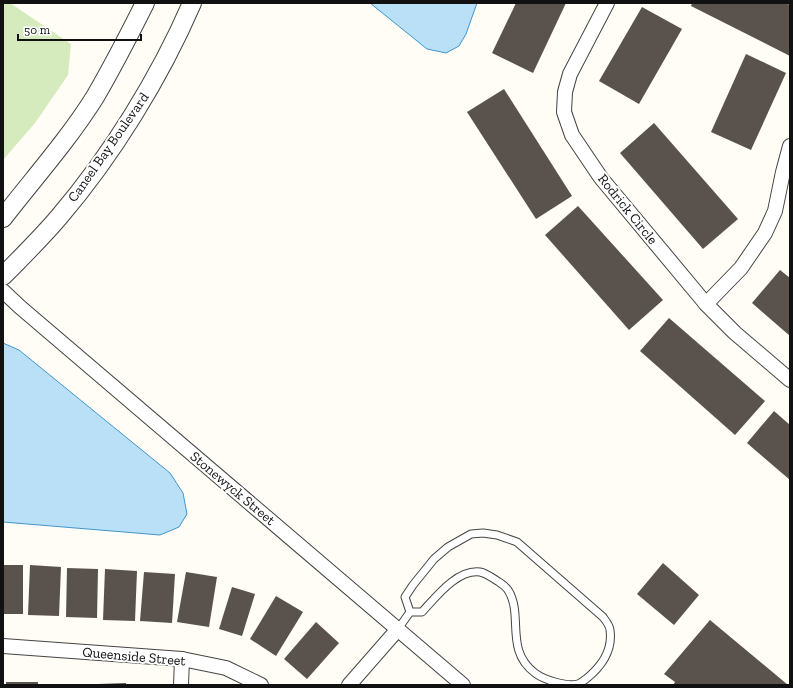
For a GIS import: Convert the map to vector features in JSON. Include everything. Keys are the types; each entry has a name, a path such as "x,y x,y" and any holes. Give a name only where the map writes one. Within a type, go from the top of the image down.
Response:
{"street":[{"path":"3,218 63,142 94,98 121,51 145,3"},
{"name":"Caneel Bay Boulevard","path":"3,276 59,217 124,129 155,78 192,3"},
{"name":"Rodrick Circle","path":"607,3 570,74 565,92 564,112 572,135 601,178 706,304 735,333 790,380"},
{"path":"706,304 740,268 765,233 775,211 790,146"},
{"name":"Stonewyck Street","path":"3,291 463,685"},
{"path":"349,685 398,629"},
{"name":"Queenside Street","path":"3,646 182,659 226,668 261,685"},
{"path":"181,685 182,659"}],"lane":[{"path":"471,534 497,534 516,542 603,617 610,628 611,642 608,654 595,672 578,684 563,684 548,681 535,674 523,663 518,648 515,631 514,604 508,589 494,579 480,572 465,574 444,587 422,612 410,612 405,597 413,584 434,559 448,547 471,534"},
{"path":"398,629 410,612"}],"green space":[{"path":"3,3 10,3 71,44 68,75 35,123 3,160"}],"water":[{"path":"370,3 477,3 466,34 459,46 446,53 427,49"},
{"path":"3,343 19,350 170,473 183,493 187,514 179,527 160,535 3,522"}],"building":[{"path":"516,3 566,3 533,73 492,53"},
{"path":"692,3 786,3 790,5 790,56 691,6"},
{"path":"642,7 682,29 639,104 599,81"},
{"path":"746,54 786,73 751,150 711,132"},
{"path":"504,89 572,196 536,219 467,112"},
{"path":"654,123 738,219 703,249 620,153"},
{"path":"578,206 663,300 629,330 545,235"},
{"path":"780,270 790,278 790,336 752,303"},
{"path":"669,318 765,401 735,435 640,351"},
{"path":"774,411 790,425 790,480 747,443"},
{"path":"663,563 699,595 674,625 637,594"},
{"path":"3,565 23,565 23,614 3,614"},
{"path":"30,565 61,567 59,616 28,615"},
{"path":"67,568 98,569 97,618 66,617"},
{"path":"105,569 137,571 135,621 103,620"},
{"path":"144,572 175,574 172,623 140,621"},
{"path":"186,572 217,577 209,627 177,622"},
{"path":"232,587 255,594 242,636 219,629"},
{"path":"276,596 303,612 276,656 250,639"},
{"path":"710,620 788,685 673,685 675,682 664,674"},
{"path":"316,622 339,643 307,679 284,659"},
{"path":"6,682 38,682 38,685 6,685"},
{"path":"126,683 126,685 98,685 98,684"}]}
